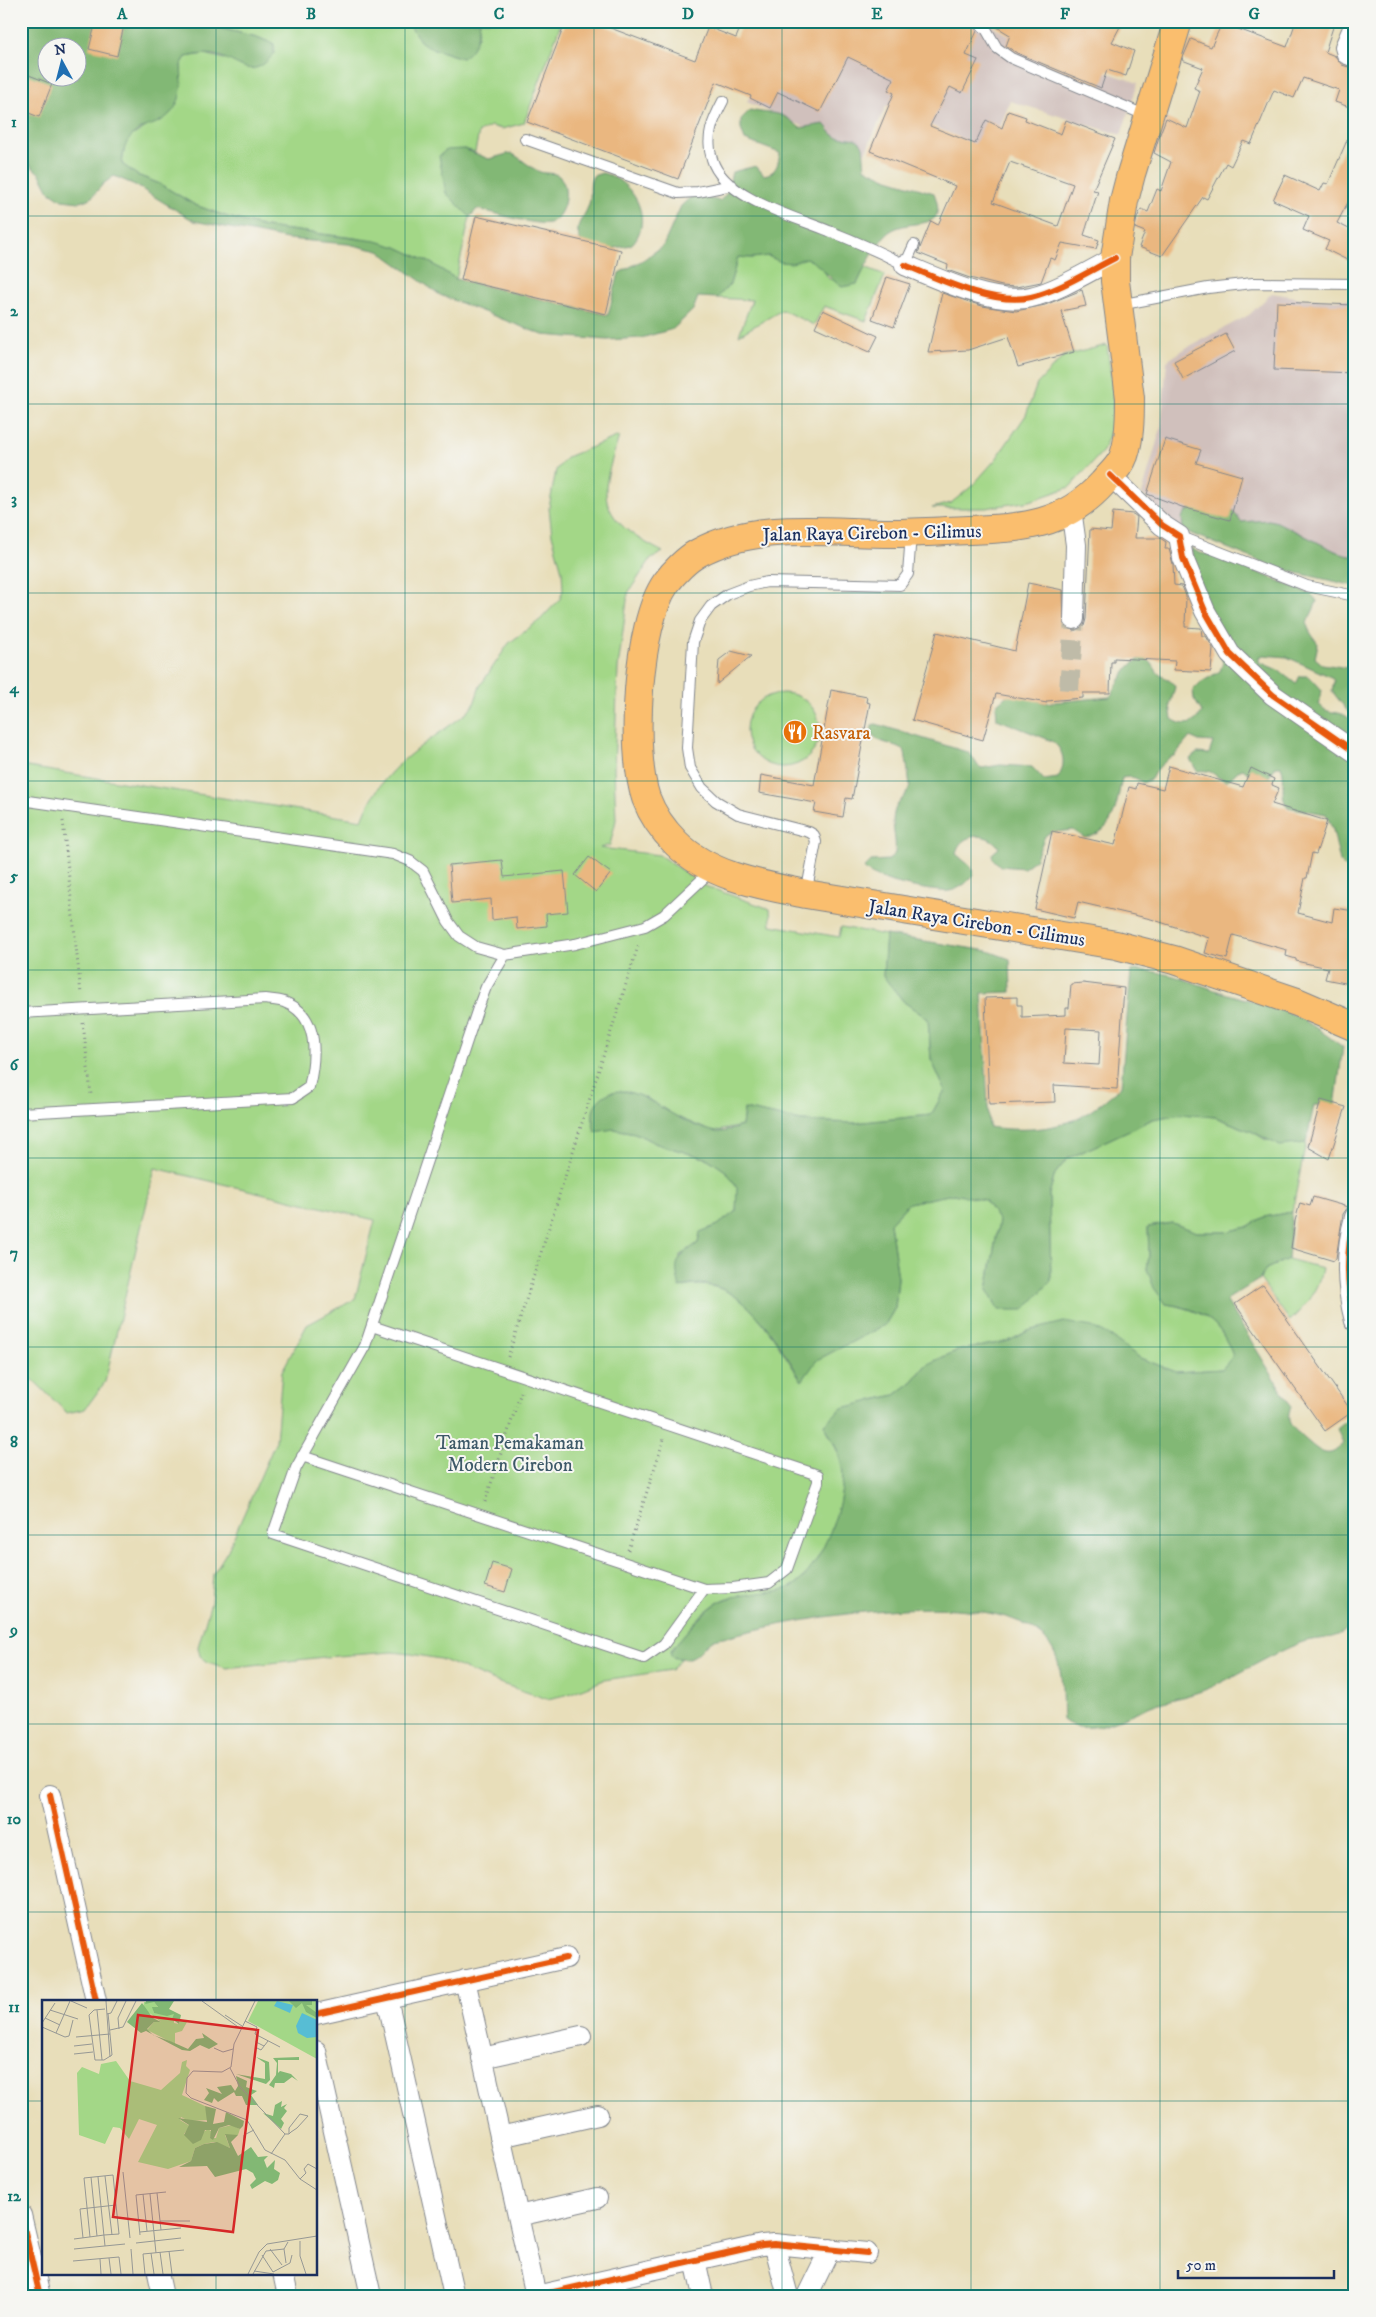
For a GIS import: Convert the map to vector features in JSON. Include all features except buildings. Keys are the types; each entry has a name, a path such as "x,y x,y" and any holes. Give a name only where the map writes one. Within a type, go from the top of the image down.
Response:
{"highway":[{"name":"Jalan Raya Cirebon - Cilimus","path":"1178,21 1124,201 1115,258 1118,306 1130,398 1130,415 1122,460 1095,492 1071,509 1030,526 911,533 776,532 722,542 696,554 666,583 656,604 645,644 638,731 642,783 651,810 676,842 713,869 768,886 806,894 1124,947 1174,960 1296,1002 1355,1027"}],"street":[{"path":"1355,24 1344,47 1347,54 1355,57"},
{"path":"905,265 953,284 990,295 1012,298 1030,297 1049,290 1115,258"},
{"path":"1110,475 1162,525 1179,536 1183,558 1205,611 1230,654 1273,695 1355,752"},
{"path":"1071,509 1076,545 1074,619"},
{"path":"1355,1217 1347,1251 1348,1277 1355,1321"},
{"path":"50,1796 96,2000"},
{"path":"318,2014 566,1958"},
{"path":"465,1980 536,2296 616,2287 695,2260 774,2244 867,2253"},
{"path":"387,1998 454,2296"},
{"path":"482,2058 581,2036"},
{"path":"318,2060 371,2296"},
{"path":"500,2137 598,2115"},
{"path":"518,2216 598,2198"},
{"path":"21,2215 40,2296"},
{"path":"774,2244 788,2296"},
{"path":"807,2296 830,2249"},
{"path":"695,2260 703,2296"},
{"path":"158,2274 163,2296"},
{"path":"283,2274 288,2296"}],"lane":[{"path":"976,21 986,29 997,48 1011,58 1148,117"},
{"path":"724,101 713,120 708,141 715,166 732,185 752,199 878,251 905,265 914,245"},
{"path":"525,139 678,193 698,192 732,185"},
{"path":"1118,306 1208,288 1253,283 1355,284"},
{"path":"806,894 816,842 814,835 809,832 738,814 716,801 702,788 690,768 687,748 693,642 700,621 711,606 728,594 749,586 768,582 900,585 908,574 911,533"},
{"path":"1179,536 1307,586 1355,596"},
{"path":"21,800 184,822 393,854 410,861 423,871 448,921 458,936 476,948 505,955 575,944 644,926 664,914 713,869"},
{"path":"505,955 486,987 478,1008 366,1346 296,1468 273,1534 276,1537 644,1658 655,1653 664,1644 704,1589"},
{"path":"21,1014 264,1000 284,1002 296,1009 308,1023 316,1046 309,1087 293,1098 21,1112"},
{"path":"302,1456 704,1589 733,1588 769,1583 788,1569 818,1482 818,1474 372,1326"}],"path":[{"path":"62,806 92,1108"},
{"path":"504,1370 644,926"},
{"path":"480,1515 526,1377"},
{"path":"624,1562 669,1424"}],"shaded area":[{"path":"783,21 983,21 1023,43 1138,83 1121,135 1010,101 991,151 886,106 865,153 747,102"},
{"path":"1272,293 1307,299 1355,300 1355,581 1178,527 1142,494 1161,427 1167,361 1186,348 1249,315"}],"green space":[{"path":"21,21 190,21 257,37 274,44 274,54 265,63 251,69 214,55 204,54 186,57 181,65 180,93 175,108 163,119 132,135 125,147 122,164 137,175 160,184 195,205 228,217 265,227 376,241 397,247 431,263 456,279 608,315 619,273 663,246 681,206 693,195 720,201 727,193 732,172 756,166 764,175 774,170 780,153 745,140 741,129 741,119 750,110 781,115 800,128 824,124 835,136 858,140 863,147 865,168 888,179 934,193 938,206 937,215 933,220 898,227 889,232 871,256 857,284 842,287 817,264 806,258 792,263 781,262 768,256 738,257 730,284 717,298 698,297 693,310 673,329 641,338 607,340 543,335 440,295 379,251 348,244 287,239 194,221 135,185 114,176 103,184 91,198 80,202 62,200 49,191 40,174 21,157"},
{"path":"190,21 407,21 428,47 462,58 478,36 480,21 562,21 524,123 502,129 491,126 479,132 475,152 464,149 445,184 446,193 470,217 456,279 431,263 397,247 355,238 265,227 228,217 195,205 160,184 137,175 122,164 125,145 130,137 146,127 182,84 181,65 186,57 205,54 224,59 274,44 257,37"},
{"path":"407,21 480,21 476,42 462,58 428,47 420,41"},
{"path":"464,149 489,159 511,153 540,172 559,176 565,187 565,194 559,215 549,223 542,223 524,221 477,209 470,217 446,193 439,156 446,150"},
{"path":"602,173 613,177 630,191 637,200 642,222 639,233 633,243 608,251 583,246 578,232 579,224 589,204 590,186 593,176"},
{"path":"768,256 787,262 806,258 819,263 829,279 857,284 865,267 885,275 866,321 824,306 814,325 782,310 739,335 752,300 717,298 730,284 738,257"},
{"path":"1107,345 1113,392 1113,425 1103,451 1070,487 1030,501 986,508 932,508 951,503 972,486 996,459 1026,415 1037,384 1064,356"},
{"name":"Taman Pemakaman Modern Cirebon","path":"619,436 607,479 606,493 608,504 618,522 626,529 663,552 650,560 628,593 618,668 614,769 616,820 610,845 600,848 659,855 705,886 770,909 771,925 839,937 841,927 886,935 883,976 904,1002 928,1019 931,1059 945,1090 931,1115 854,1123 801,1121 744,1109 742,1126 713,1132 677,1117 648,1099 626,1091 611,1092 614,1129 635,1133 657,1144 708,1159 727,1172 738,1187 736,1211 718,1225 701,1232 698,1243 680,1256 680,1288 702,1285 722,1289 739,1299 754,1312 802,1381 816,1360 885,1325 895,1308 898,1278 890,1223 909,1203 953,1194 985,1200 999,1221 987,1290 1051,1281 1049,1194 1055,1174 1067,1159 1153,1119 1181,1114 1215,1117 1253,1132 1266,1140 1296,1144 1306,1143 1292,1212 1264,1217 1247,1227 1226,1232 1197,1232 1172,1223 1148,1227 1149,1256 1147,1269 1166,1304 1200,1314 1216,1326 1228,1344 1233,1356 1223,1369 1176,1372 1140,1358 1110,1336 1028,1331 1009,1341 956,1351 926,1365 913,1381 895,1395 873,1400 824,1424 839,1456 843,1480 837,1513 815,1563 805,1576 789,1588 772,1593 728,1598 711,1607 671,1650 672,1657 681,1659 671,1670 604,1680 566,1695 547,1699 502,1684 440,1659 392,1652 324,1657 226,1668 208,1662 200,1656 198,1647 211,1602 213,1574 228,1550 276,1441 282,1371 307,1325 355,1299 375,1220 155,1168 105,1382 85,1409 67,1413 21,1368 21,766 362,820 381,784 393,770 421,746 468,712 474,704 480,686 509,643 540,620 560,599 563,590 562,571 552,535 549,508 556,470 567,457"},
{"path":"1196,506 1231,508 1241,522 1269,520 1277,522 1335,551 1355,557 1355,586 1280,569 1192,534 1183,529 1182,518 1187,511"},
{"path":"1191,548 1199,553 1217,556 1311,594 1317,601 1307,626 1318,644 1315,658 1322,664 1355,669 1355,715 1349,713 1332,691 1334,681 1331,677 1287,657 1263,655 1259,657 1259,662 1278,670 1296,684 1300,676 1309,676 1322,690 1319,704 1325,710 1346,716 1355,726 1355,866 1347,869 1340,862 1333,830 1326,814 1287,807 1284,797 1283,771 1281,766 1276,766 1268,778 1250,775 1243,769 1227,781 1208,771 1197,771 1190,759 1197,753 1209,754 1213,742 1199,741 1190,737 1174,756 1170,757 1156,770 1151,779 1143,783 1138,779 1122,778 1113,816 1103,830 1085,838 1073,830 1049,833 1045,836 1035,860 1024,868 1000,866 993,859 992,854 999,848 995,842 975,836 963,841 958,847 956,854 970,866 974,874 956,889 942,891 904,885 878,877 869,873 864,868 871,861 889,860 895,853 894,813 910,785 905,752 901,748 875,737 872,732 872,725 876,724 967,752 978,766 982,768 1000,765 1032,767 1044,780 1058,778 1063,763 1060,749 1052,741 997,719 996,705 1013,690 1044,703 1110,697 1129,667 1139,659 1145,658 1159,674 1170,681 1175,687 1170,705 1172,719 1185,724 1193,722 1202,712 1194,699 1193,690 1200,683 1220,671 1223,663 1219,651 1206,632"},
{"path":"783,693 797,696 809,704 817,716 820,730 817,744 809,756 797,764 783,767 769,764 757,756 749,744 746,730 749,716 757,704 769,696"},
{"path":"886,935 988,951 1010,959 1011,992 982,993 989,1127 1035,1129 1069,1122 1086,1114 1121,1087 1131,971 1154,972 1177,977 1282,1010 1312,1025 1343,1047 1335,1106 1314,1105 1306,1143 1280,1146 1253,1132 1215,1117 1181,1114 1153,1119 1067,1159 1055,1174 1049,1194 1051,1281 1024,1310 999,1310 987,1290 999,1221 985,1200 953,1194 909,1203 890,1223 898,1278 895,1308 885,1325 817,1360 802,1381 768,1329 737,1298 720,1288 701,1284 680,1288 677,1272 678,1261 698,1243 700,1232 718,1225 736,1211 737,1188 727,1172 708,1159 657,1144 635,1133 614,1129 595,1132 593,1112 597,1102 606,1094 616,1091 637,1095 689,1123 716,1132 742,1126 744,1109 801,1121 854,1123 931,1115 945,1090 931,1059 928,1019 904,1002 883,976"},
{"path":"1292,1212 1288,1259 1266,1269 1260,1279 1226,1300 1291,1406 1289,1418 1291,1425 1305,1439 1319,1451 1324,1453 1333,1452 1343,1443 1337,1429 1355,1414 1355,1621 1342,1633 1329,1638 1300,1643 1205,1690 1163,1702 1113,1722 1086,1727 1074,1726 1063,1720 1060,1668 1046,1640 1021,1622 985,1612 942,1608 896,1609 803,1620 719,1638 711,1641 691,1657 672,1657 670,1654 679,1640 717,1603 733,1597 777,1591 793,1586 803,1578 813,1565 830,1532 841,1496 842,1466 839,1455 824,1424 842,1408 895,1395 913,1381 926,1365 956,1351 1009,1341 1028,1331 1064,1322 1092,1327 1110,1336 1140,1358 1176,1372 1222,1369 1233,1356 1216,1325 1200,1313 1166,1304 1154,1288 1147,1269 1149,1256 1148,1227 1172,1223 1197,1232 1226,1232 1247,1227 1264,1217"},
{"path":"1288,1259 1322,1268 1315,1290 1290,1321 1260,1279 1266,1269"}],"tunnel":[{"path":"1069,690 1074,619"}],"cycle path":[{"path":"905,265 967,290 984,295 1017,299 1053,290 1115,258"},
{"path":"1110,475 1162,525 1179,536 1183,558 1205,611 1230,654 1273,695 1355,752"},
{"path":"1355,1217 1348,1256 1348,1282 1355,1321"},
{"path":"50,1795 96,2000"},
{"path":"318,2014 566,1958"},
{"path":"21,2215 40,2296"},
{"path":"536,2296 762,2245 774,2244 867,2253"}],"place":[{"name":"Rasvara","path":"795,732"}]}
